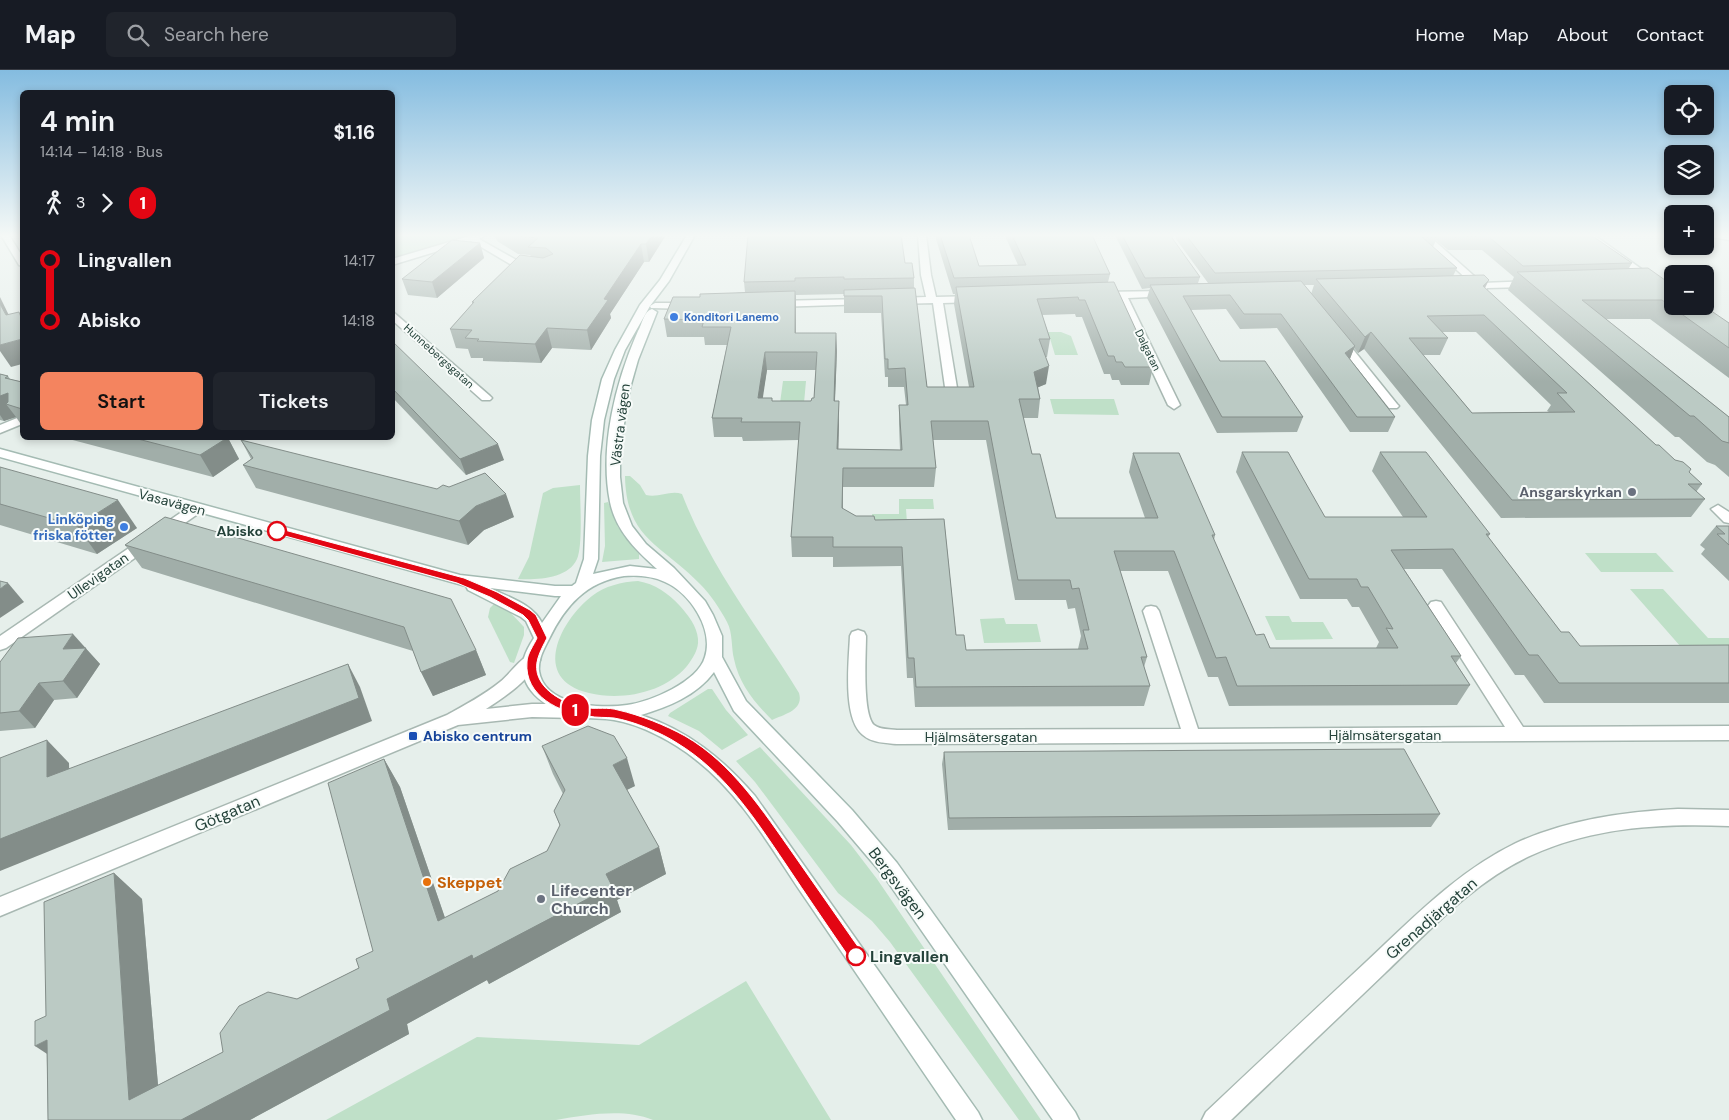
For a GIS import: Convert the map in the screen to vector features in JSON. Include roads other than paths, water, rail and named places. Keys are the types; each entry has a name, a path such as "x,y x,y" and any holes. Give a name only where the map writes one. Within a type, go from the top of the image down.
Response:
{"street":[{"name":"Västra vägen","path":"579,588 591,559 594,456 598,420 608,379 620,350 645,305 662,284"},
{"name":"Västra vägen","path":"663,284 635,350 626,378 618,418 614,480 619,513 626,527 635,540 679,583"},
{"path":"929,284 935,300 952,394"},
{"path":"1455,286 1538,284"},
{"path":"1479,285 1493,298"},
{"path":"1091,296 1182,293"},
{"name":"Dalgatan","path":"1122,295 1174,405"},
{"path":"764,304 982,298"},
{"path":"655,306 698,306"},
{"name":"Hunnebergsgatan","path":"395,317 486,398"},
{"path":"1331,329 1393,406"},
{"path":"0,429 20,421"},
{"name":"Vasavägen","path":"0,453 460,580 546,590 579,588"},
{"name":"Ullevigatan","path":"0,644 197,508"},
{"path":"1718,509 1729,519"},
{"path":"616,714 650,707 667,700 696,681 706,672 714,658 716,648 713,630 701,609 679,583 664,576 630,571 603,576 579,588 558,611 542,638 532,660 534,679 544,694 564,706 588,712 616,714 658,728 680,739 699,751 735,784 757,812 970,1120"},
{"name":"Vasavägen","path":"460,580 519,608 532,618 542,638"},
{"path":"1436,606 1519,735"},
{"path":"1151,611 1192,737"},
{"name":"Hjälmsätersgatan","path":"858,636 859,709 862,724 868,731 897,737 1729,733"},
{"name":"Bergsvägen","path":"714,658 740,706 845,816 890,869 1067,1120"},
{"name":"Götgatan","path":"0,907 453,720 508,687 522,674 532,660"},
{"name":"Götgatan","path":"453,720 518,710 546,709 588,712"},
{"name":"Grenadjärgatan","path":"1214,1120 1440,906 1458,890 1491,868 1524,849 1596,827 1632,821 1677,817 1729,818"}],"place":[{"name":"Konditori Lanemo","path":"674,317"},
{"name":"Ansgarskyrkan","path":"1632,492"},
{"name":"Linköping friska fötter","path":"124,527"},
{"name":"Abisko","path":"277,531"},
{"name":"Abisko centrum","path":"413,736"},
{"name":"Skeppet","path":"427,882"},
{"name":"Lifecenter Church","path":"541,899"},
{"name":"Lingvallen","path":"856,956"}]}
